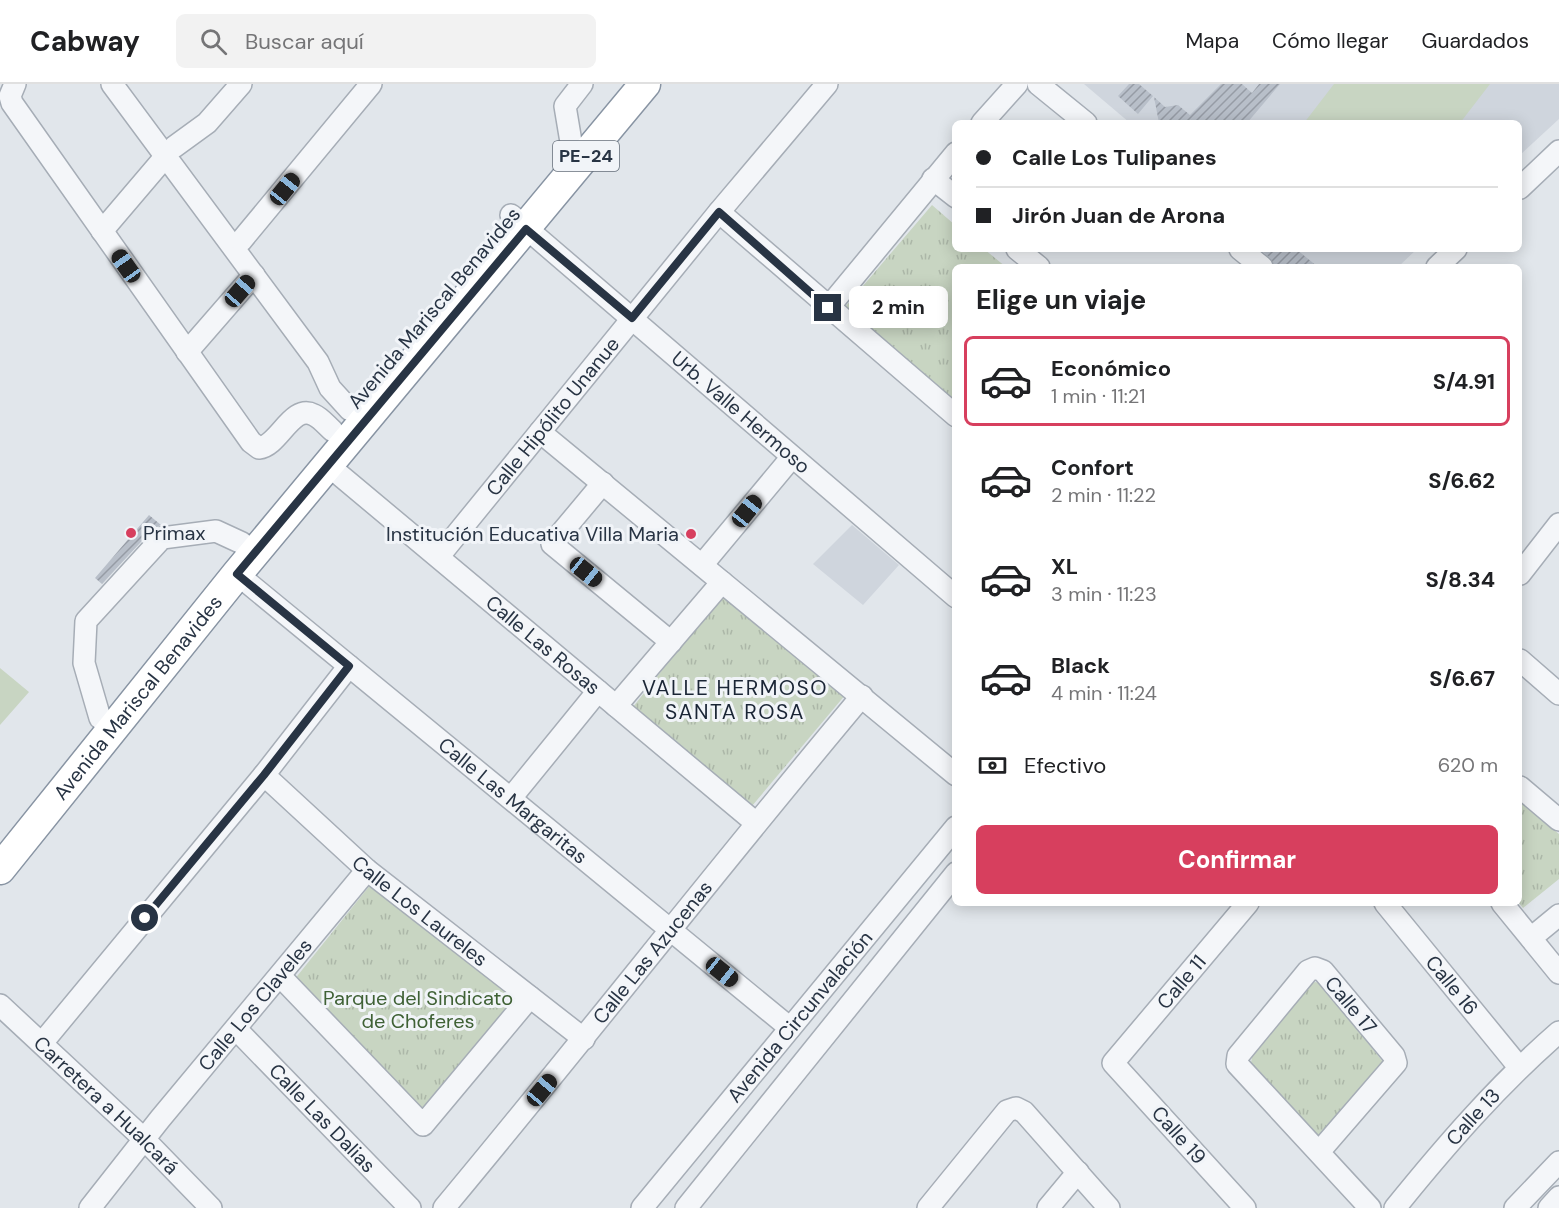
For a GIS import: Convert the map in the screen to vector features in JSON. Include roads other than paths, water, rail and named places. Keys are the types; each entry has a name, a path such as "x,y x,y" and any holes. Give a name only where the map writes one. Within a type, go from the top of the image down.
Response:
{"highway":[{"name":"Avenida Mariscal Benavides","path":"0,869 237,574 329,466 518,222 571,142 619,84"},
{"name":"Avenida Mariscal Benavides","path":"0,840 341,421 518,222 645,84"}],"street":[{"path":"102,231 170,152 207,123 241,84"},
{"path":"241,241 371,84"},
{"path":"571,142 565,106 582,84"},
{"name":"Calle Hipólito Unanue","path":"439,556 719,212 827,84"},
{"path":"985,120 1017,84"},
{"path":"1038,84 1082,120"},
{"path":"8,94 12,103 251,442 259,448 270,445 291,420 306,413 341,421 335,395 318,362 254,276 127,85"},
{"path":"1522,186 1559,151"},
{"path":"170,152 241,241 270,285 271,299"},
{"path":"828,308 952,158"},
{"path":"933,179 952,194"},
{"path":"719,212 952,413"},
{"name":"Urb. Valle Hermoso","path":"518,222 792,457 952,588"},
{"path":"1021,252 1035,264"},
{"path":"1244,252 1258,264"},
{"path":"1440,264 1453,252"},
{"path":"187,352 254,276"},
{"path":"540,432 952,772"},
{"path":"702,565 792,457"},
{"name":"Calle Las Rosas","path":"329,466 756,823"},
{"path":"603,483 552,544 671,642"},
{"path":"1522,571 1559,524"},
{"path":"100,718 84,663 86,621 162,538 216,531 242,543"},
{"name":"Calle Las Margaritas","path":"237,574 790,1028"},
{"path":"616,706 722,582"},
{"path":"1522,662 1559,694"},
{"path":"42,1043 264,775 349,666"},
{"path":"511,798 598,691"},
{"name":"Calle Las Azucenas","path":"444,1208 862,696"},
{"name":"Calle Los Laureles","path":"264,775 367,870 584,1039"},
{"path":"1522,789 1559,820"},
{"name":"Avenida Circunvalación","path":"642,1208 952,832"},
{"name":"Calle Los Claveles","path":"90,1208 144,1139 367,870"},
{"name":"Avenida Circunvalación","path":"686,1208 952,878"},
{"path":"903,891 924,911"},
{"name":"Calle 11","path":"1113,1063 1245,906"},
{"name":"Calle 16","path":"1387,906 1520,1067"},
{"path":"1504,906 1559,973"},
{"path":"1531,938 1559,915"},
{"name":"Calle 17","path":"1319,1152 1396,1062 1394,1056 1323,971 1315,969 1308,971 1238,1056 1237,1064 1370,1208"},
{"path":"280,976 423,1125 530,997"},
{"name":"Carretera a Hualcará","path":"0,1005 144,1139 211,1208"},
{"name":"Calle Las Dalias","path":"236,1029 410,1208"},
{"name":"Calle 13","path":"1395,1208 1446,1145 1520,1067 1559,1032"},
{"name":"Calle 19","path":"1113,1063 1245,1208"},
{"path":"928,1208 1007,1111 1016,1108 1024,1112 1109,1208"},
{"path":"1515,1208 1559,1162"},
{"path":"1047,1208 1078,1172"},
{"path":"1549,1208 1559,1197"}],"place":[{"name":"Primax","path":"131,533"},
{"name":"Institución Educativa Villa Maria","path":"691,534"}],"district":[{"name":"VALLE HERMOSO SANTA ROSA","path":"735,700"}],"park label":[{"name":"Parque del Sindicato de Choferes","path":"418,1010"}]}
